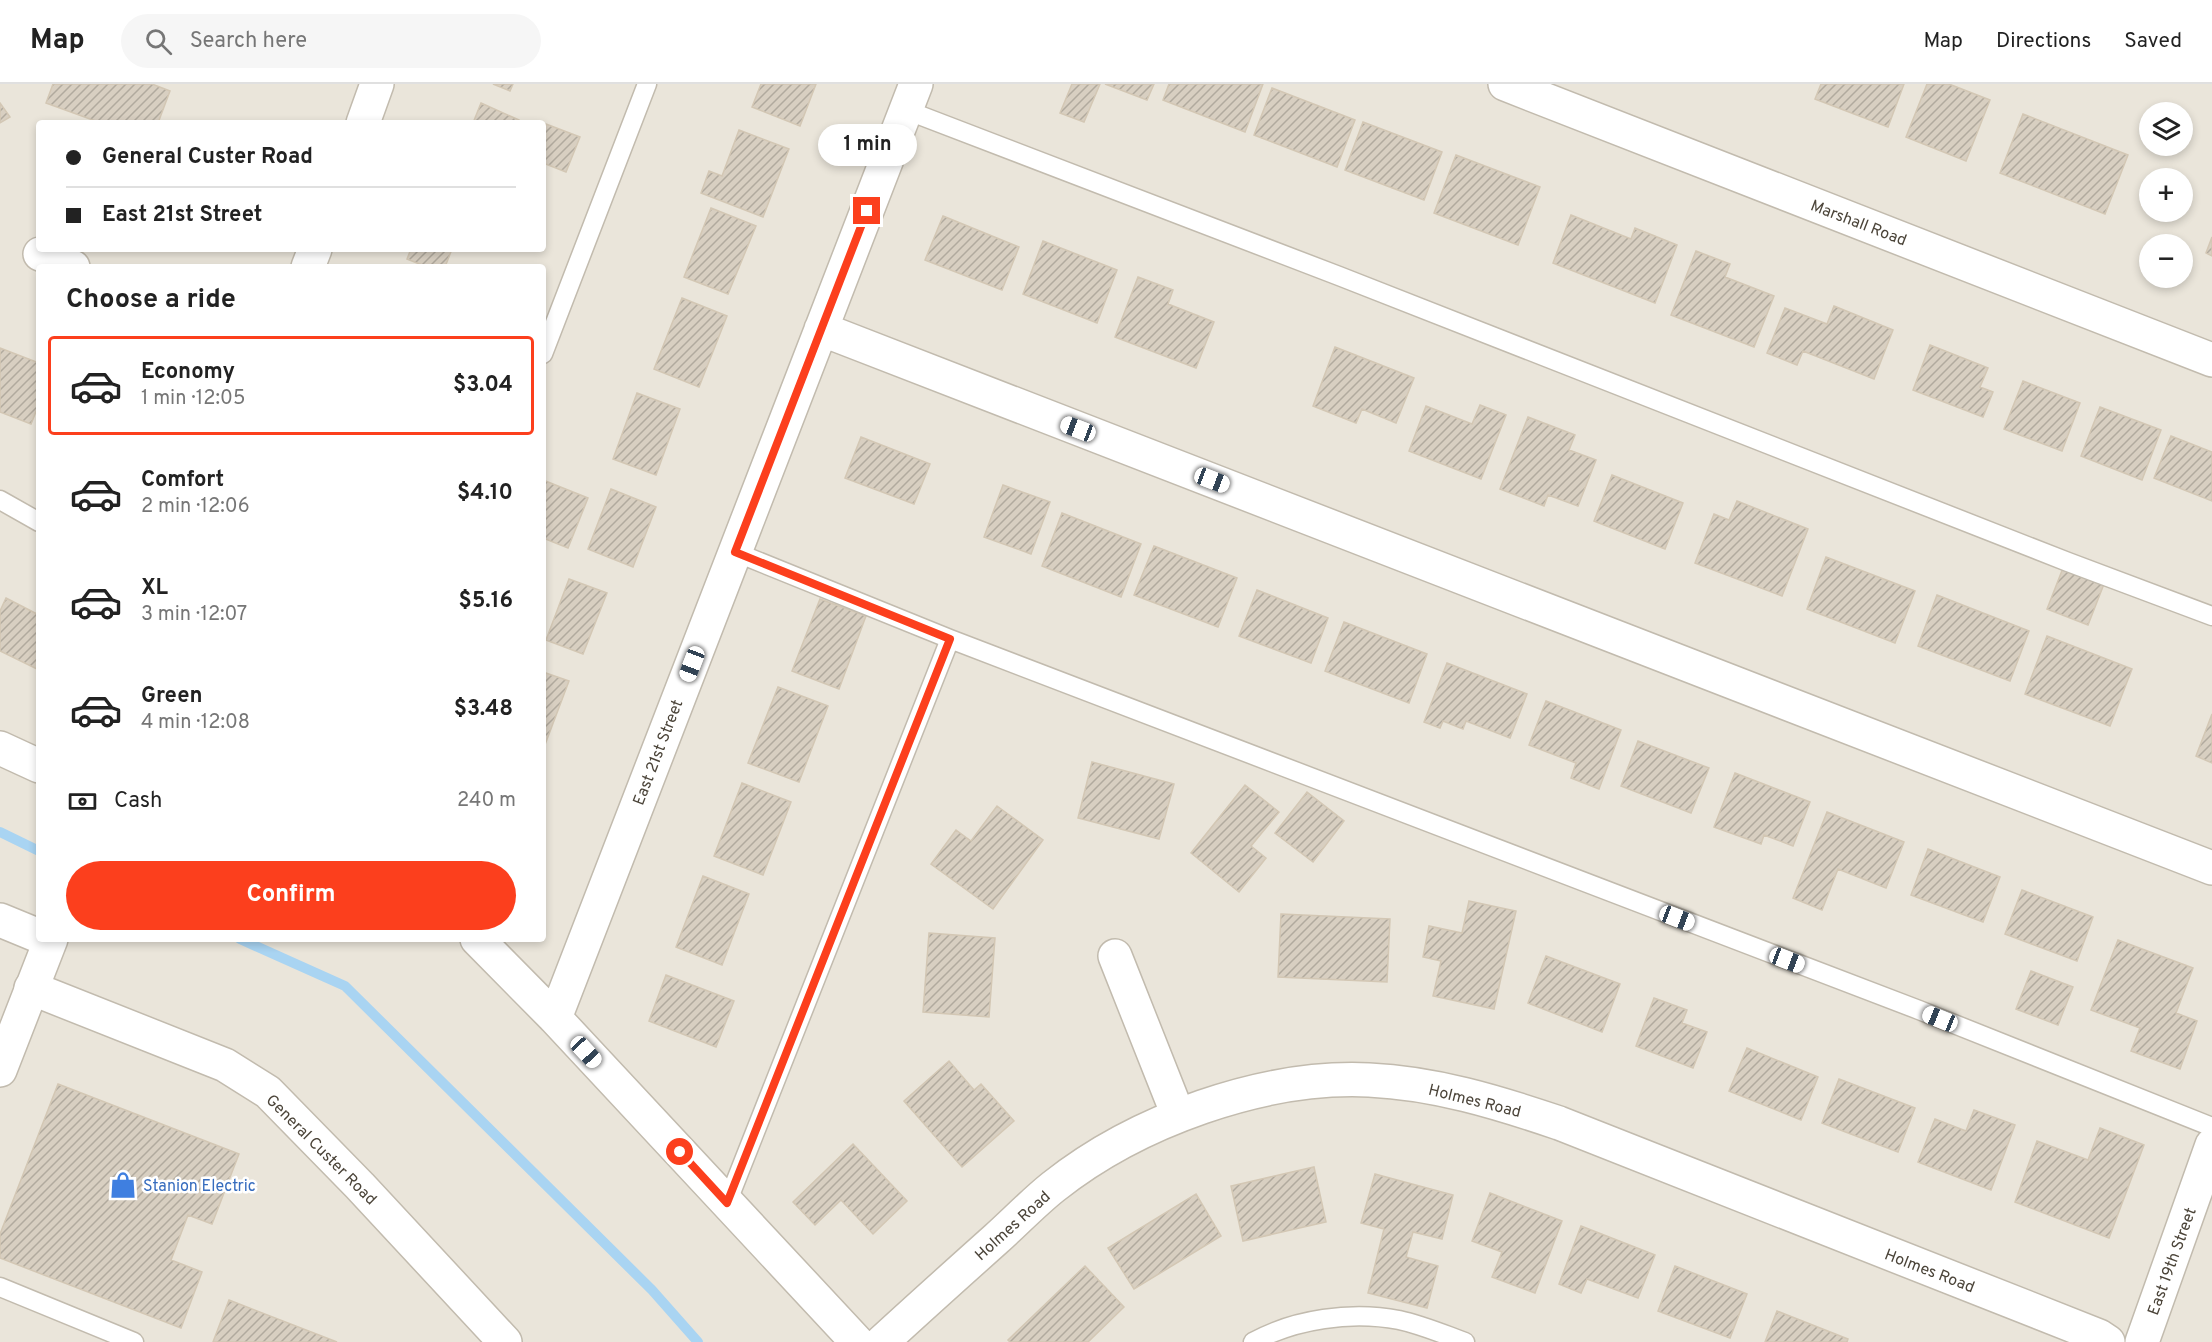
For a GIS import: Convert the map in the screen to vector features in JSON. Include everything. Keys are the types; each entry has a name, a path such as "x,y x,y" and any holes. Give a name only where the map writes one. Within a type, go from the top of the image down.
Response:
{"street":[{"path":"364,120 377,84"},
{"name":"Marshall Road","path":"1505,84 2212,360"},
{"name":"East 21st Street","path":"555,1018 911,97"},
{"path":"40,254 65,264"},
{"path":"821,329 2212,868"},
{"path":"0,748 36,765"},
{"path":"0,920 36,935"},
{"path":"0,1070 31,988 45,942"},
{"path":"480,942 555,1018 857,1342"},
{"path":"1115,956 1178,1115"},
{"name":"General Custer Road","path":"31,988 225,1065 268,1092 360,1186 504,1342"},
{"name":"Holmes Road","path":"882,1342 1054,1186 1116,1145 1178,1115 1250,1093 1326,1081 1370,1080 1455,1092 1486,1099 1558,1123 2099,1336 2108,1342"},
{"name":"East 19th Street","path":"2142,1342 2212,1145"}],"lane":[{"path":"546,346 647,84"},
{"path":"911,97 1350,280 2068,562 2212,616"},
{"path":"0,500 36,520"},
{"path":"735,552 950,639 1908,1006 2212,1127"},
{"path":"727,1203 950,639"},
{"path":"0,1287 134,1342"},
{"path":"1253,1342 1300,1324 1358,1316 1379,1317 1418,1325 1465,1342"}],"shaded area":[{"path":"0,84 2212,84 2212,1342 0,1342"}],"building":[{"path":"53,84 152,84 170,91 159,120 93,120 46,103"},
{"path":"493,84 513,84 510,91"},
{"path":"761,84 816,84 800,126 752,107"},
{"path":"1072,84 1100,84 1084,122 1060,113"},
{"path":"1105,84 1154,84 1147,100"},
{"path":"1169,84 1263,84 1245,132 1163,100"},
{"path":"1821,84 1904,84 1888,127 1815,99"},
{"path":"1927,84 1949,84 1990,100 1966,161 1906,137"},
{"path":"1272,88 1355,120 1337,167 1254,135"},
{"path":"0,103 10,117 0,123"},
{"path":"481,103 519,120 474,120"},
{"path":"2023,114 2128,155 2105,214 2000,173"},
{"path":"1363,122 1442,152 1424,200 1345,170"},
{"path":"546,124 580,137 566,172 546,164"},
{"path":"739,130 789,149 763,217 701,193 709,171 722,176"},
{"path":"1456,155 1540,187 1518,245 1434,213"},
{"path":"711,208 756,226 728,294 684,277"},
{"path":"1571,215 1631,239 1635,228 1677,245 1655,303 1553,263"},
{"path":"943,216 1019,247 1002,290 925,260"},
{"path":"2212,237 2212,256 2206,253"},
{"path":"1043,241 1117,270 1097,323 1023,294"},
{"path":"1696,251 1730,264 1725,277 1774,296 1754,347 1671,315"},
{"path":"410,252 451,252 446,264 420,264 407,259"},
{"path":"1138,277 1173,290 1168,304 1214,322 1196,368 1115,337"},
{"path":"682,298 727,316 699,387 654,369"},
{"path":"1834,306 1893,330 1874,379 1803,351 1797,365 1767,353 1785,308 1827,324"},
{"path":"1930,345 1988,368 1980,387 1993,392 1983,417 1913,390"},
{"path":"1335,347 1414,378 1396,423 1362,409 1356,423 1313,406"},
{"path":"0,348 36,362 36,412 31,424 0,412"},
{"path":"2023,381 2080,403 2062,451 2004,429"},
{"path":"637,393 680,409 656,475 613,459"},
{"path":"1480,405 1506,415 1481,479 1409,451 1426,406 1472,424"},
{"path":"2100,407 2161,430 2142,480 2081,456"},
{"path":"1528,417 1575,435 1569,450 1596,460 1578,506 1548,495 1544,506 1500,489"},
{"path":"2171,436 2212,452 2212,501 2154,478"},
{"path":"861,437 930,464 914,504 845,478"},
{"path":"1612,475 1683,503 1665,549 1594,521"},
{"path":"546,481 588,498 568,548 546,539"},
{"path":"1003,485 1050,502 1031,554 984,537"},
{"path":"611,489 656,507 633,567 588,549"},
{"path":"1737,501 1808,529 1782,596 1695,563 1714,514 1729,520"},
{"path":"1062,513 1141,544 1121,597 1042,566"},
{"path":"1154,546 1237,578 1218,627 1134,595"},
{"path":"1826,557 1915,591 1895,643 1807,609"},
{"path":"2063,568 2104,584 2088,625 2047,609"},
{"path":"569,579 607,593 583,654 546,640"},
{"path":"1257,590 1328,618 1311,663 1239,636"},
{"path":"1937,595 2029,631 2010,681 1918,646"},
{"path":"6,598 36,613 36,669 0,651 0,611"},
{"path":"820,599 866,616 839,689 792,671"},
{"path":"1344,622 1427,654 1409,703 1325,671"},
{"path":"2047,636 2132,669 2110,726 2025,694"},
{"path":"1447,663 1527,694 1510,738 1466,721 1463,729 1443,721 1440,728 1424,722"},
{"path":"546,673 569,681 546,742"},
{"path":"778,687 828,706 799,782 748,763"},
{"path":"1546,701 1621,730 1599,789 1571,778 1576,763 1529,745"},
{"path":"2212,714 2212,763 2196,756"},
{"path":"1638,741 1709,768 1691,813 1621,786"},
{"path":"1092,762 1174,784 1159,839 1078,818"},
{"path":"1735,773 1810,802 1793,846 1764,835 1761,844 1714,827"},
{"path":"742,783 791,802 763,875 714,856"},
{"path":"1245,785 1279,812 1251,846 1266,858 1239,892 1191,853"},
{"path":"1307,792 1344,821 1313,862 1275,833"},
{"path":"997,806 1043,840 993,909 931,864 956,830 971,841"},
{"path":"1827,812 1904,842 1886,888 1838,869 1822,910 1793,898"},
{"path":"1928,849 2000,877 1983,922 1911,895"},
{"path":"703,876 749,894 722,965 676,947"},
{"path":"2022,890 2093,917 2077,961 2005,934"},
{"path":"1469,901 1516,911 1494,1009 1433,996 1441,961 1423,957 1429,926 1462,933"},
{"path":"1281,914 1390,919 1387,982 1278,977"},
{"path":"929,933 995,938 989,1017 923,1012"},
{"path":"2118,940 2193,968 2176,1013 2197,1021 2180,1069 2131,1051 2140,1028 2091,1010"},
{"path":"1546,956 1620,984 1602,1032 1528,1003"},
{"path":"2031,971 2073,987 2058,1025 2016,1009"},
{"path":"666,975 734,1001 716,1047 649,1021"},
{"path":"1654,998 1687,1010 1682,1023 1707,1032 1693,1068 1636,1046"},
{"path":"1747,1048 1818,1077 1801,1120 1729,1091"},
{"path":"949,1061 974,1090 981,1084 1014,1121 962,1167 904,1101"},
{"path":"1839,1079 1915,1108 1898,1152 1822,1123"},
{"name":"Stanion Electric","path":"58,1084 239,1154 212,1224 188,1215 171,1260 202,1272 181,1328 0,1258 0,1234"},
{"path":"1974,1110 2015,1125 1991,1190 1918,1162 1935,1119 1966,1131"},
{"path":"2100,1128 2144,1145 2109,1238 2015,1202 2037,1141 2088,1160"},
{"path":"853,1144 907,1201 873,1234 841,1200 815,1225 793,1202"},
{"path":"1314,1167 1326,1222 1243,1241 1231,1186"},
{"path":"1375,1174 1453,1195 1442,1239 1413,1232 1406,1257 1438,1266 1427,1308 1368,1293 1384,1229 1361,1223"},
{"path":"1490,1193 1562,1221 1535,1293 1492,1277 1502,1252 1472,1241"},
{"path":"1196,1194 1221,1236 1134,1289 1108,1248"},
{"path":"1581,1226 1655,1255 1638,1298 1587,1279 1581,1293 1559,1284"},
{"path":"1085,1266 1124,1307 1088,1342 1010,1342 1008,1340"},
{"path":"1675,1266 1747,1294 1730,1338 1658,1311"},
{"path":"229,1300 337,1342 213,1342"},
{"path":"1777,1311 1848,1339 1847,1342 1765,1342"}],"waterway":[{"path":"0,832 36,850"},
{"path":"247,942 345,986 652,1290 698,1342"}],"place":[{"name":"Stanion Electric","path":"123,1185"}],"route":[{"path":"680,1152 727,1203 950,639 735,552 867,211"}]}
